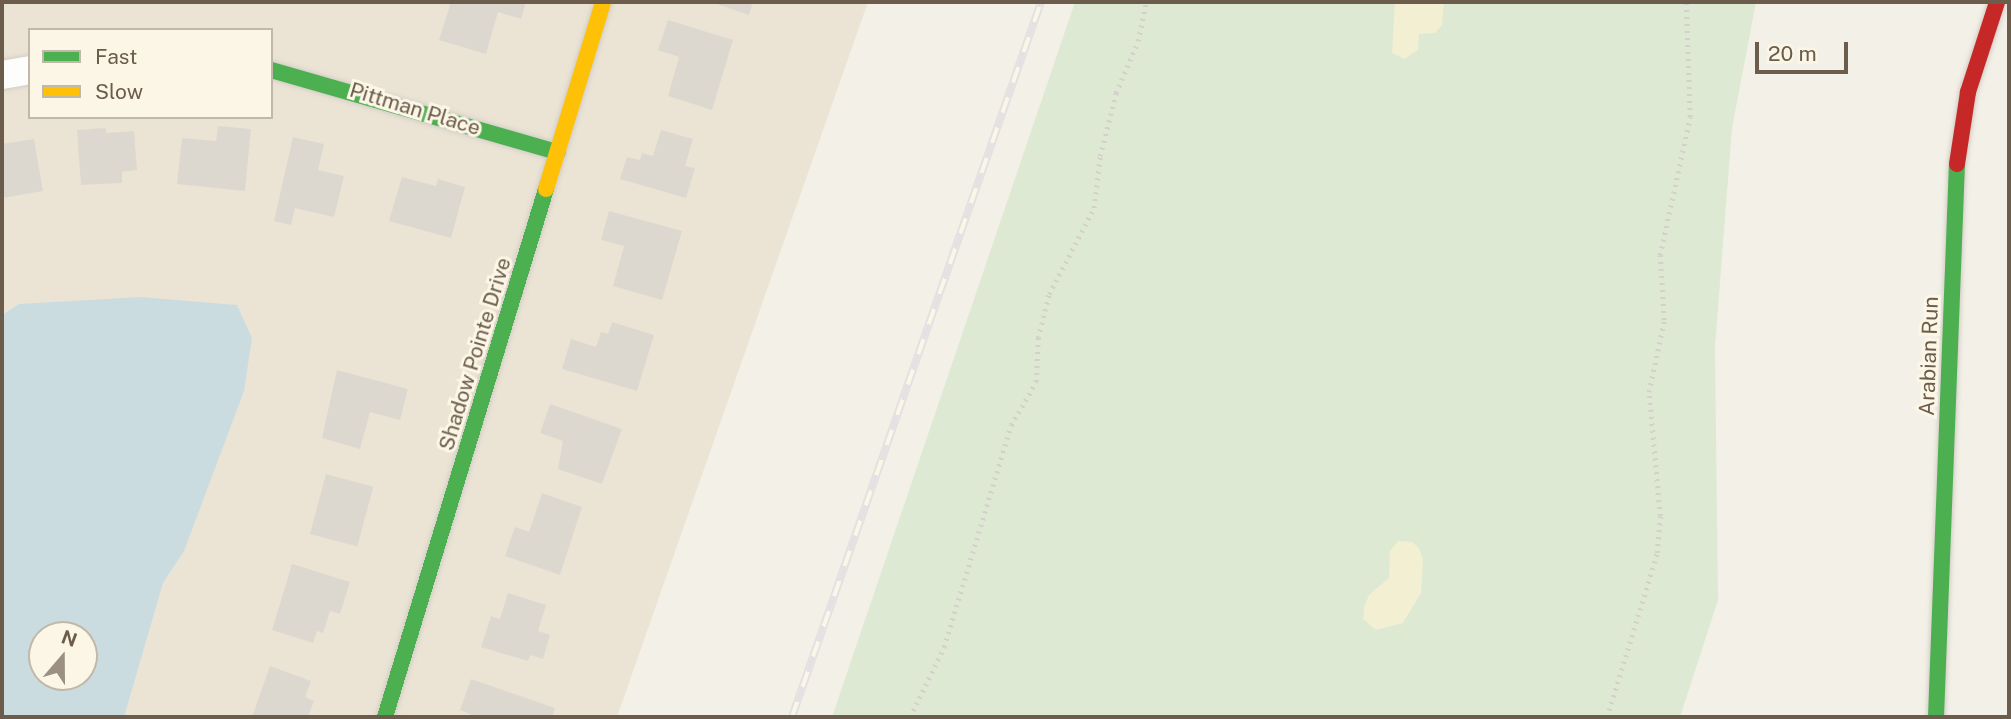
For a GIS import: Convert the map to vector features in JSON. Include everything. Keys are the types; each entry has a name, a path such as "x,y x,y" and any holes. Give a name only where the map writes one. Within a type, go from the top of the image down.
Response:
{"street":[{"name":"Shadow Pointe Drive","path":"385,717 603,2"},
{"path":"1997,2 2009,6"},
{"name":"Arabian Run","path":"1936,717 1956,171 1968,92 1997,2"},
{"path":"2,75 28,70"},
{"name":"Pittman Place","path":"273,70 557,152"}],"path":[{"path":"910,717 944,647 1011,425 1036,382 1038,338 1049,294 1094,208 1112,106 1138,41 1146,2"},
{"path":"1607,717 1657,552 1660,516 1649,392 1664,320 1660,256 1690,117 1686,2"}],"shaded area":[{"path":"2,2 868,2 617,717 2,717"},
{"path":"141,297 237,305 252,338 244,391 184,551 163,583 124,717 2,717 2,315 19,304"}],"green space":[{"path":"1075,2 1756,2 1732,128 1715,347 1718,600 1680,717 832,717"}],"sand":[{"path":"1395,2 1444,2 1442,25 1435,33 1419,34 1418,50 1404,59 1392,53"},
{"path":"1398,541 1412,542 1419,548 1423,560 1421,593 1403,623 1376,630 1363,619 1364,607 1369,595 1389,578 1390,551"}],"building":[{"path":"451,2 526,2 521,19 498,12 486,54 439,40"},
{"path":"711,2 753,2 749,15"},
{"path":"668,20 733,40 712,110 668,96 679,57 658,50"},
{"path":"218,126 251,129 245,191 177,184 182,138 216,141"},
{"path":"106,128 106,133 134,131 137,170 122,172 122,183 81,185 77,130"},
{"path":"661,130 693,139 685,166 695,168 686,198 620,179 627,157 640,160 642,153 653,156"},
{"path":"293,137 324,144 318,170 344,176 334,217 295,208 291,225 274,221"},
{"path":"34,139 43,191 2,198 2,144"},
{"path":"402,177 436,186 438,179 465,187 451,238 389,221"},
{"path":"609,211 682,231 662,300 613,286 624,246 601,240"},
{"path":"612,322 654,335 637,391 562,369 571,339 596,347 601,332 608,334"},
{"path":"337,370 408,389 400,420 370,412 360,449 322,438"},
{"path":"550,404 622,429 602,484 558,469 563,441 540,433"},
{"path":"326,474 373,487 357,547 310,534"},
{"path":"542,493 582,507 560,575 505,556 515,527 529,532"},
{"path":"292,564 350,582 340,614 330,611 323,633 317,631 313,643 272,630"},
{"path":"508,593 546,605 538,631 550,635 543,659 530,655 528,661 481,647 491,616 500,619"},
{"path":"270,666 311,681 305,697 314,701 308,717 252,717"},
{"path":"471,679 555,708 552,717 477,717 460,710"}],"railway":[{"path":"792,717 1041,2"}],"traffic: fast":[{"path":"273,71 557,152"},
{"path":"1936,717 1957,164"},
{"path":"385,717 546,189"}],"traffic: slow":[{"path":"546,189 603,2"}],"traffic: jam":[{"path":"1957,164 1968,92 1997,2"}]}
